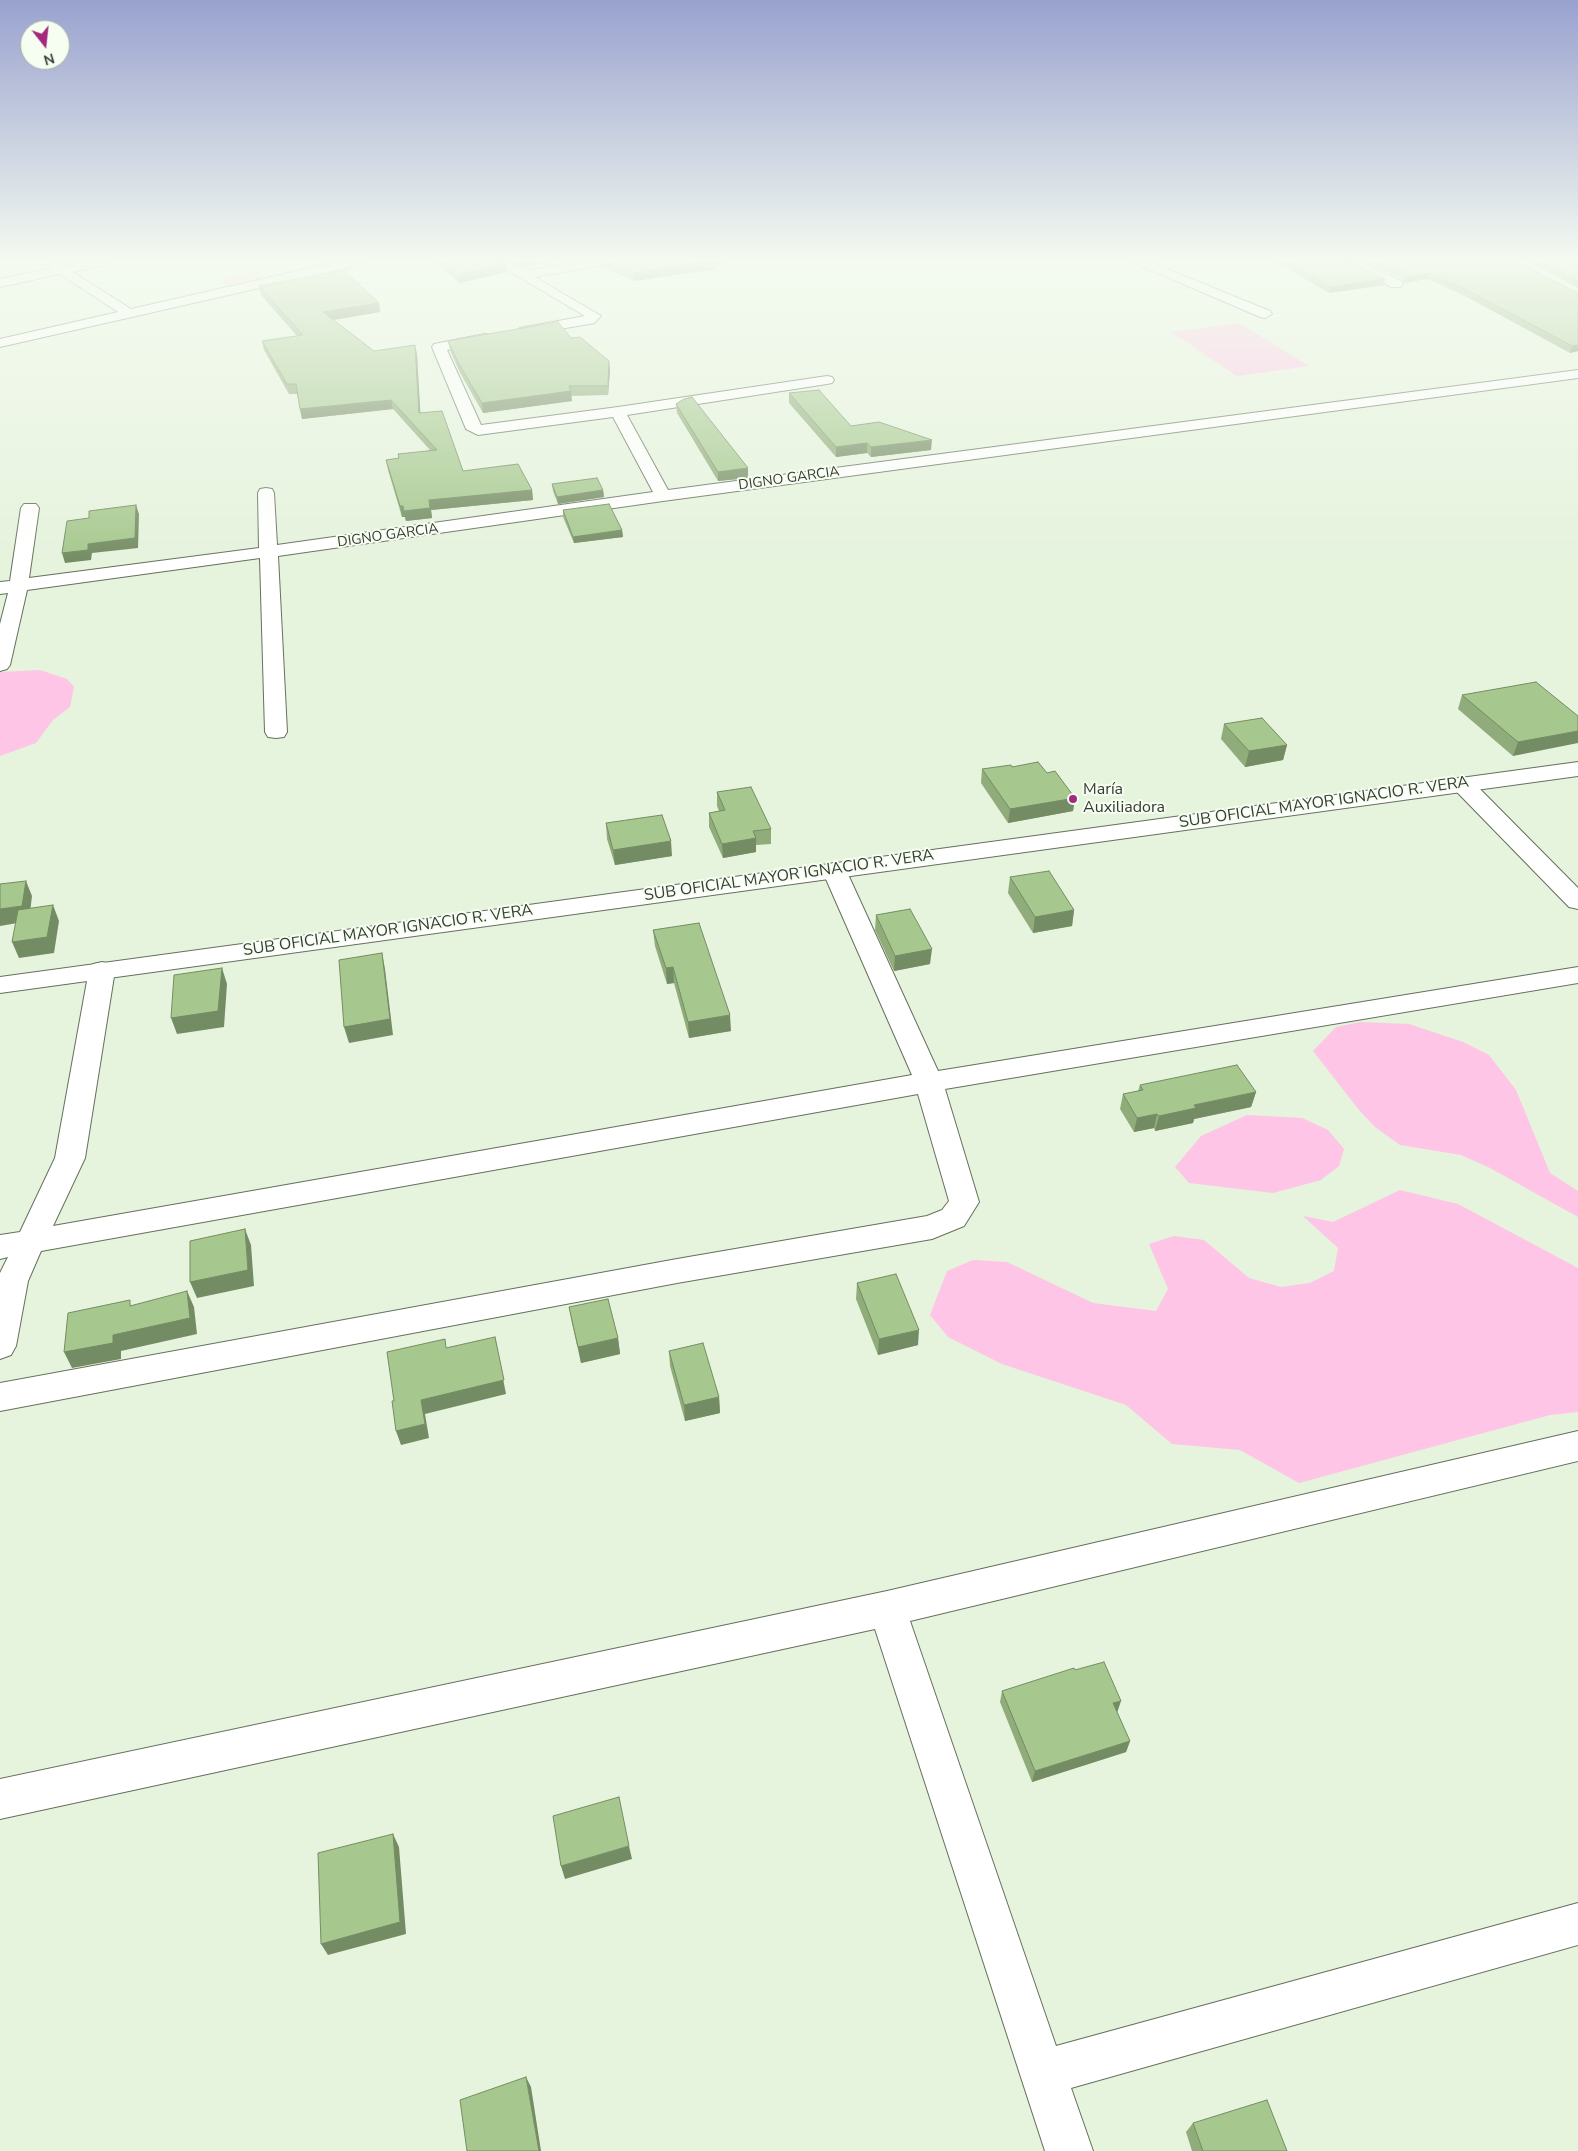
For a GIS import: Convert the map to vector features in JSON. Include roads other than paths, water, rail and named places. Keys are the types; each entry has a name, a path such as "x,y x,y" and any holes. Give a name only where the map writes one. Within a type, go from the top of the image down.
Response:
{"street":[{"path":"446,362 474,428 490,429 618,412 827,380"},
{"name":"DIGNO GARCIA","path":"0,588 663,496 1578,374"},
{"path":"618,412 663,496"},
{"path":"266,493 276,732"},
{"path":"0,665 19,586 30,508"},
{"name":"SUB OFICIAL MAYOR IGNACIO R. VERA","path":"0,984 1578,769"},
{"path":"1462,784 1578,902"},
{"path":"0,1397 667,1273 932,1227 953,1218 964,1202 929,1082 834,870"},
{"path":"0,1346 12,1280 70,1158 102,970"},
{"path":"0,1247 929,1082 1578,975"},
{"path":"0,1799 886,1609 1578,1446"},
{"path":"886,1609 1069,2151"},
{"path":"1043,2073 1578,1924"}],"place":[{"name":"María Auxiliadora","path":"1073,799"}]}
